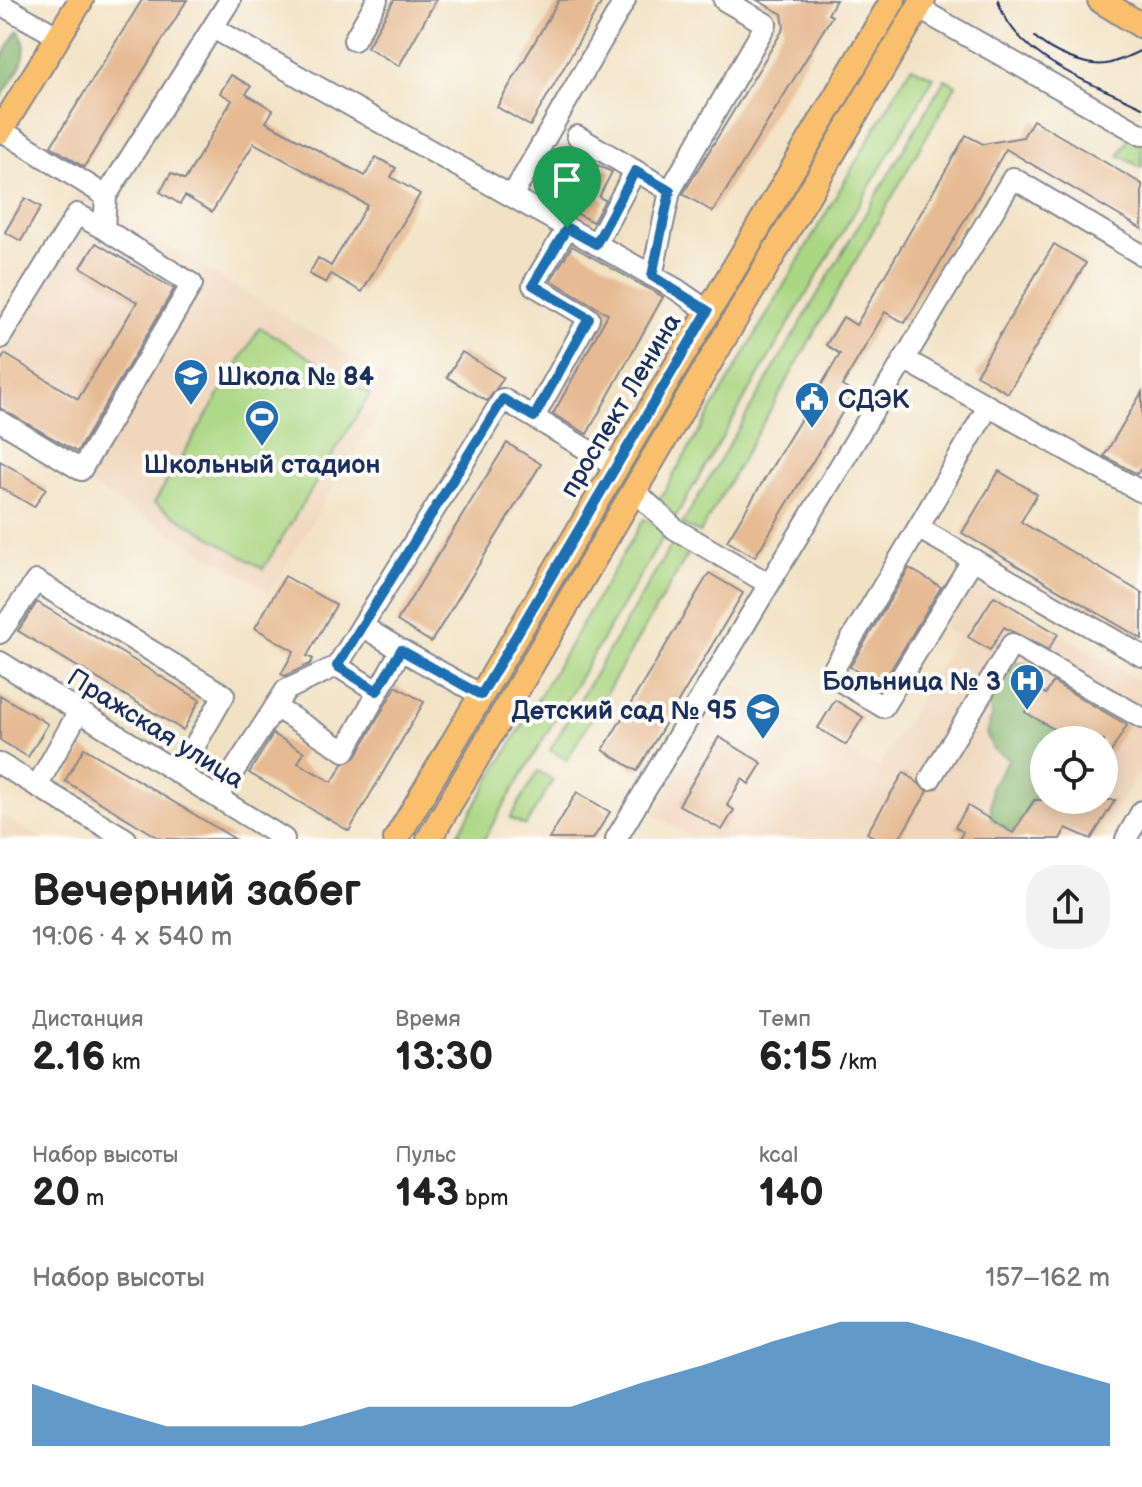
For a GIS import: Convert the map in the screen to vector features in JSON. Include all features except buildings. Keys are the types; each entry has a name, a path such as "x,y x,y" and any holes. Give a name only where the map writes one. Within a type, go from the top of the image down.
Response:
{"main road":[{"path":"0,130 81,0"},
{"name":"проспект Ленина","path":"396,839 893,0"},
{"path":"1100,0 1142,26"},
{"name":"проспект Ленина","path":"429,839 920,4"}],"street":[{"path":"104,229 106,196 230,0"},
{"path":"354,40 377,0"},
{"path":"512,196 625,0"},
{"path":"652,276 670,191 766,24 724,0"},
{"path":"0,4 59,37"},
{"path":"920,4 1142,135"},
{"path":"213,28 652,276 708,311"},
{"path":"0,130 106,196"},
{"path":"577,136 670,191"},
{"path":"596,244 635,171"},
{"path":"616,839 1013,178 1142,255"},
{"path":"0,338 77,214 192,284 81,470 0,421"},
{"path":"534,417 589,318 533,285 567,228"},
{"path":"904,359 1142,492"},
{"path":"217,797 286,690 337,666 503,399 616,467"},
{"path":"973,559 883,707 830,675 988,407"},
{"path":"634,490 675,529 769,584"},
{"path":"918,528 1142,656"},
{"path":"0,633 36,581 224,695 179,773"},
{"path":"362,626 481,695"},
{"path":"930,779 1012,644 1142,718"},
{"path":"275,707 345,751 401,650"},
{"name":"Пражская улица","path":"0,662 284,839"},
{"path":"337,666 377,691"},
{"path":"37,786 79,711"},
{"path":"0,764 126,839"},
{"path":"1126,839 1142,811"}],"shaded area":[{"name":"Школа № 84","path":"76,191 396,383 270,592 0,431 0,318"},
{"name":"Больница № 3","path":"971,582 1142,683 1142,767 1118,807 1118,726 1030,726 1030,814 1114,814 1099,839 695,839 653,814 731,682 878,769 957,637 943,628"},
{"path":"0,815 42,839 0,839"}],"green space":[{"path":"18,30 25,48 24,57 0,99 0,61"},
{"path":"911,67 934,77 673,521 654,509"},
{"path":"945,79 956,85 700,533 682,524"},
{"path":"1132,132 1142,138 1142,168 1119,155"},
{"name":"Школьный стадион","path":"260,327 370,394 263,569 154,503"},
{"path":"644,519 666,532 484,839 455,839"},
{"path":"675,539 691,549 567,760 550,750"},
{"path":"1013,661 1034,665 1040,673 1038,689 1025,712 1048,726 1030,726 1030,806 1013,833 991,820 991,787 1009,759 993,749 986,733 992,716 987,702"},
{"path":"538,771 553,780 525,826 510,818"}],"tram line":[{"path":"998,0 1007,21 1038,53 1079,78 1142,107"},
{"path":"1035,37 1049,48 1088,63 1115,62 1142,50"}],"place":[{"name":"Школа № 84","path":"191,407"},
{"name":"СДЭК","path":"812,430"},
{"name":"Школьный стадион","path":"262,448"},
{"name":"Больница № 3","path":"1027,712"},
{"name":"Детский сад № 95","path":"763,741"}],"route":[{"path":"635,171 670,191 652,276 708,311 481,695 401,650 377,691 337,666 503,399 534,417 589,318 533,285 567,228 596,244 635,171"}]}
